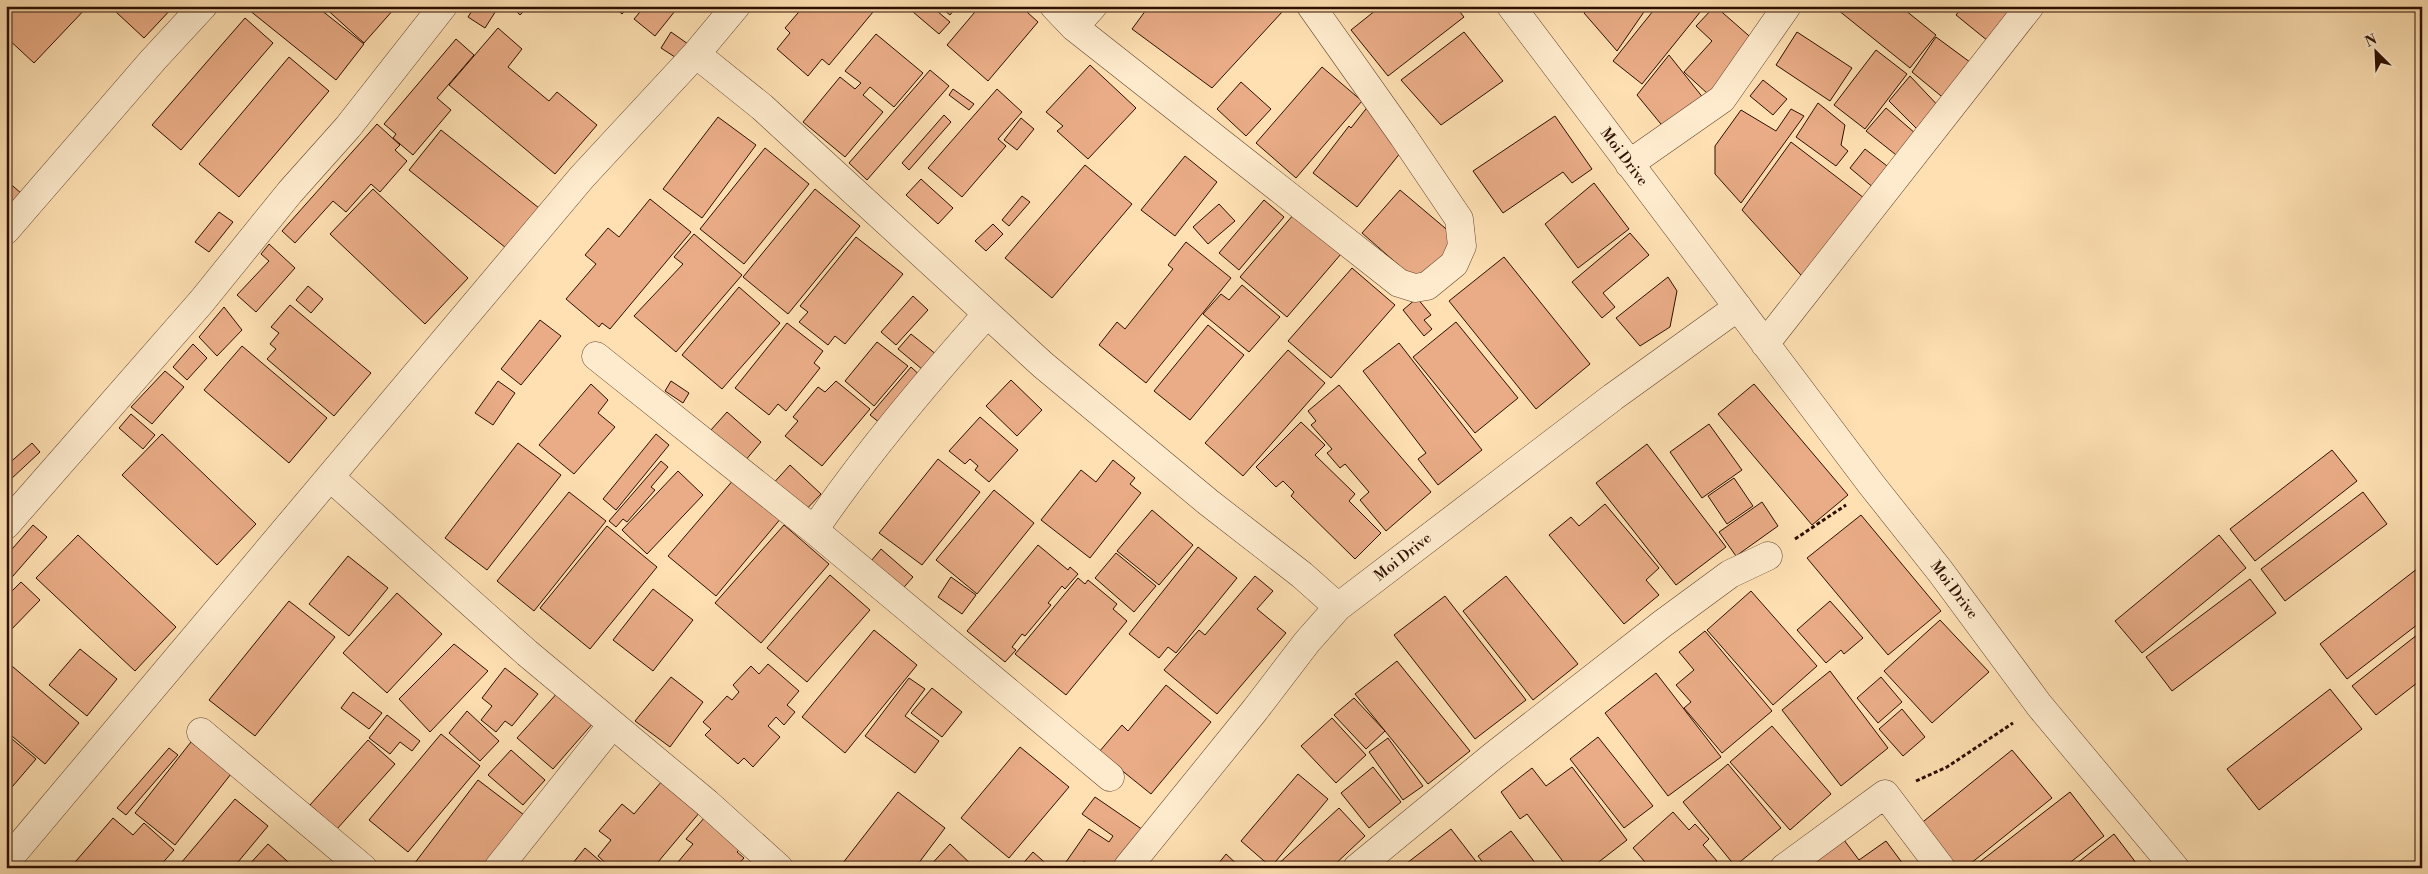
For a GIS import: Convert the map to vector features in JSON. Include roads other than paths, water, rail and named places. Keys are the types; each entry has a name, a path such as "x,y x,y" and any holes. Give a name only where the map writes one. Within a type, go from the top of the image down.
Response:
{"street":[{"path":"6,230 153,60 203,6"},
{"path":"6,525 202,301 290,192 348,127 443,6"},
{"path":"6,862 331,478 582,177 696,54 736,6"},
{"path":"1054,6 1074,27 1391,277 1415,288 1427,286 1454,264 1462,246 1459,220 1403,136 1311,6"},
{"path":"1074,27 1093,6"},
{"name":"Moi Drive","path":"1511,6 1765,344 1940,571 2039,705 2175,868"},
{"path":"1629,164 1722,99 1787,6"},
{"path":"1765,344 2030,6"},
{"path":"696,54 769,114 1043,365 1208,502 1302,575 1338,607"},
{"name":"Moi Drive","path":"1127,868 1255,710 1307,642 1338,607 1613,396 1738,307"},
{"path":"814,530 844,487 914,397 986,314"},
{"path":"596,356 814,530 1110,777"},
{"path":"331,478 527,653 707,803 779,868"},
{"path":"1357,868 1493,756 1662,624 1730,574 1768,556"},
{"path":"498,868 612,725"},
{"path":"201,732 363,868"},
{"path":"1784,868 1885,794 1941,868"}]}
